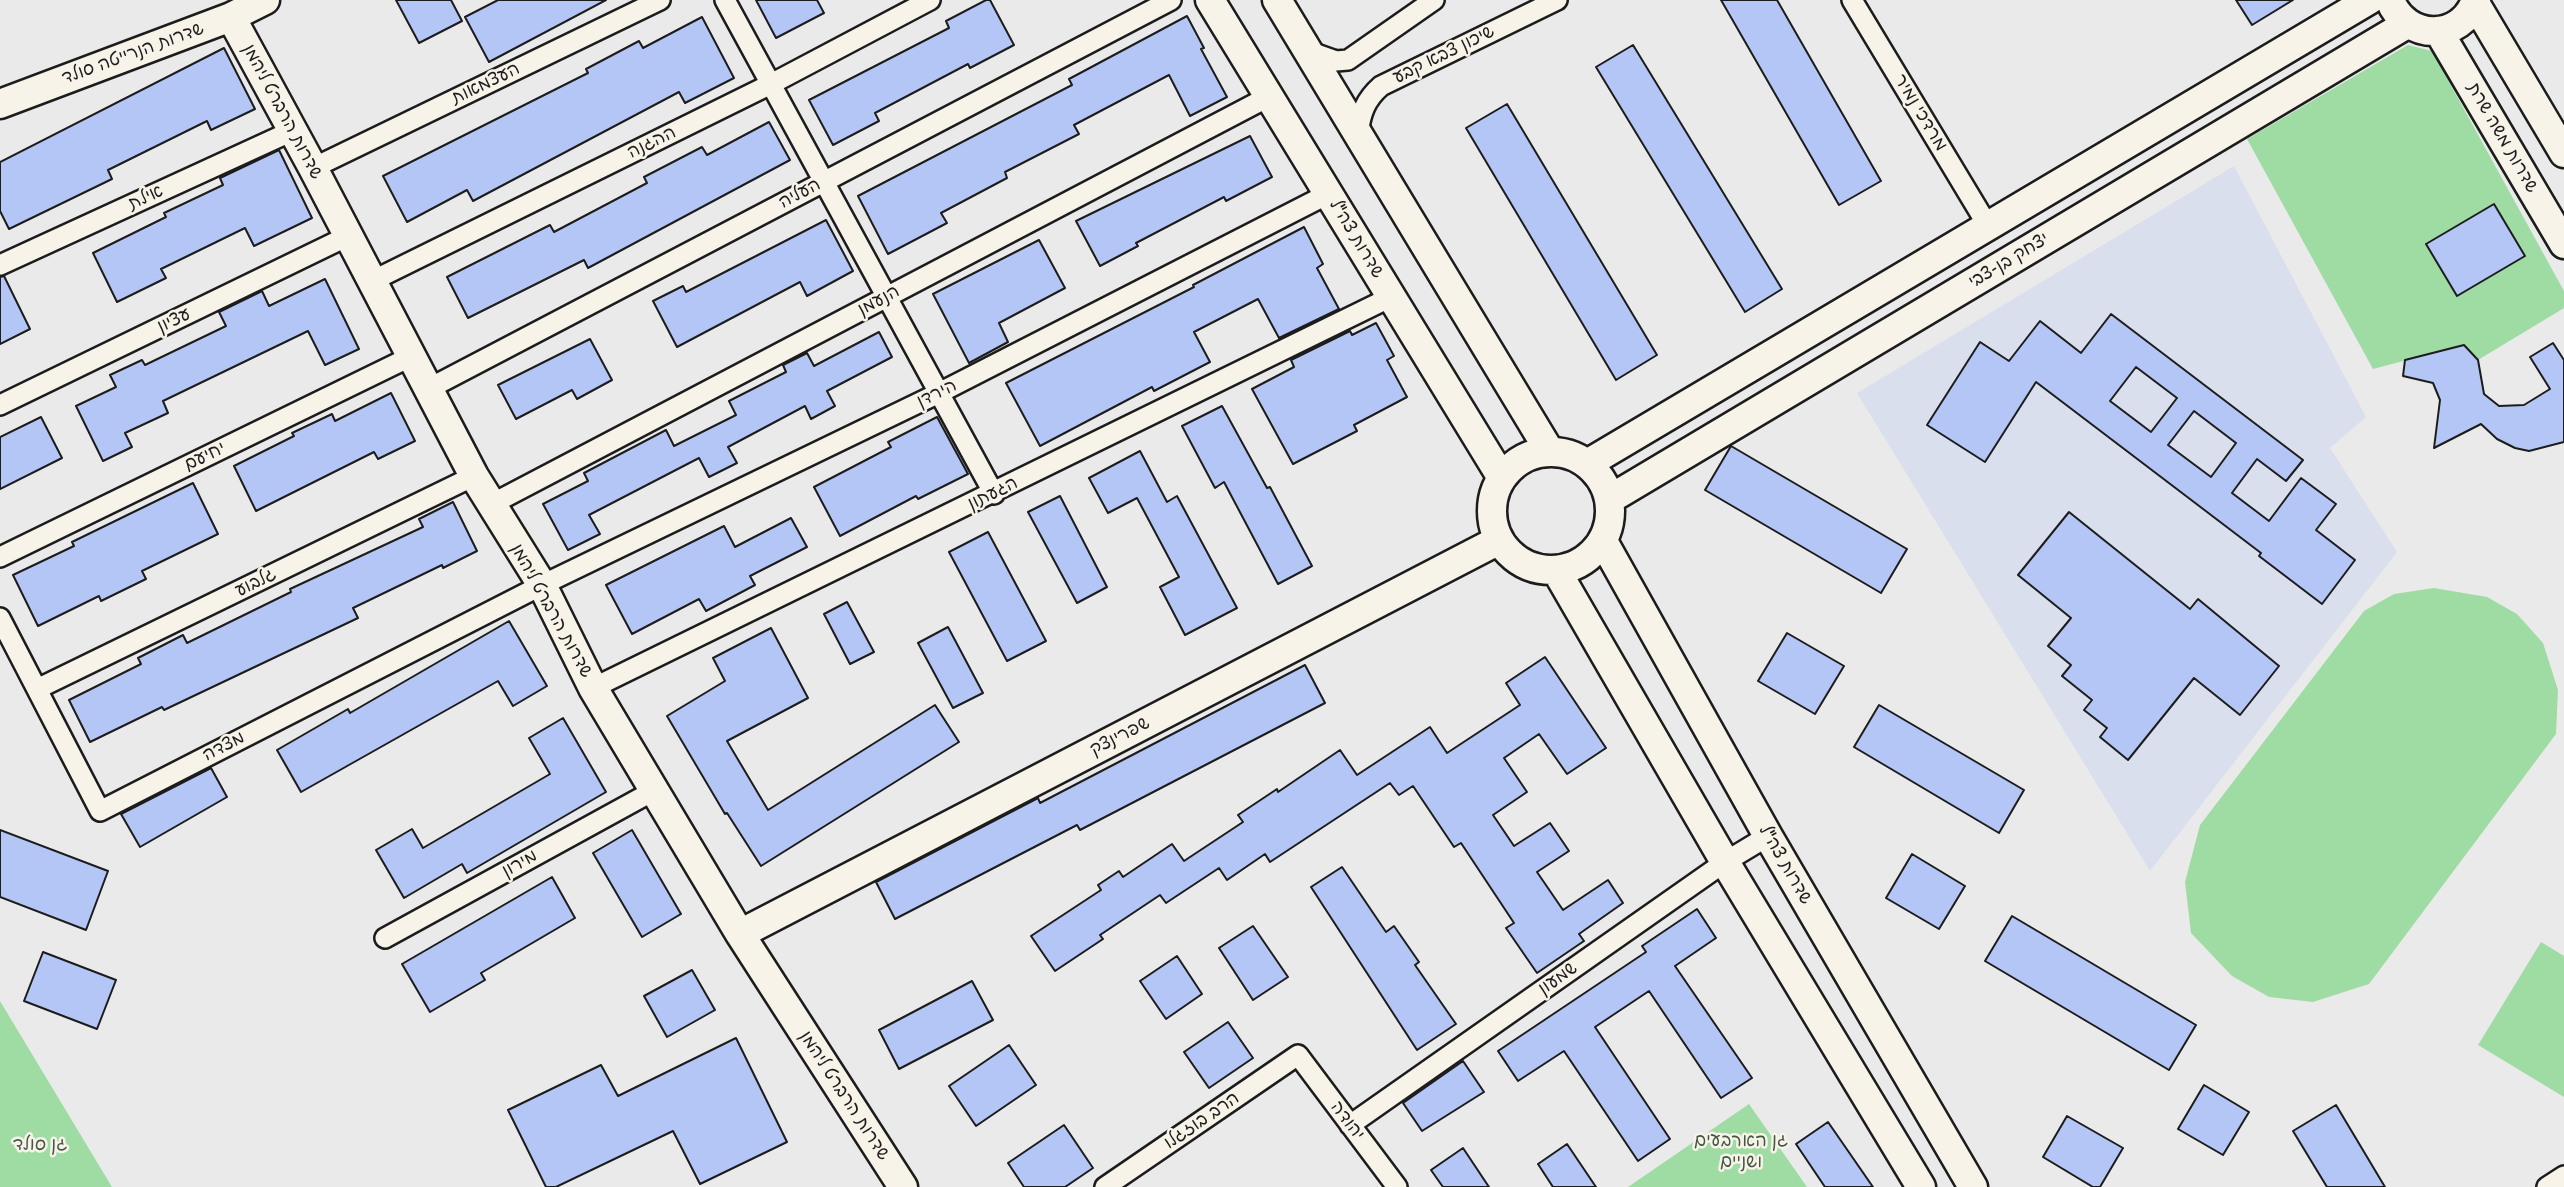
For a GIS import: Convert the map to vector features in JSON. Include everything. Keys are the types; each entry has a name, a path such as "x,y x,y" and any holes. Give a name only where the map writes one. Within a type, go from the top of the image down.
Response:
{"street":[{"name":"שדרות הנרייטה סולד","path":"0,104 231,18 265,0"},
{"name":"העצמאות","path":"313,169 660,0"},
{"path":"725,0 994,494"},
{"name":"ההגנה","path":"372,281 771,84 930,0"},
{"name":"העליה","path":"428,389 1171,0"},
{"name":"שדרות צה\"ל","path":"1210,0 1502,478"},
{"path":"1277,0 1550,452"},
{"path":"1308,51 1336,61 1348,60 1434,0"},
{"name":"שיכון צבא קבע","path":"1357,133 1364,107 1370,96 1381,86 1557,0"},
{"name":"מרדכי נמיר","path":"1852,0 1988,226"},
{"path":"1587,464 2370,0"},
{"path":"2390,0 2400,18 2407,24 2417,30 2439,32 2461,22 2475,1 2564,153"},
{"name":"שדרות הרברט ליהמן","path":"231,18 474,476 542,585 593,688 740,934 903,1187"},
{"name":"יצחק בן-צבי","path":"1610,499 2407,24"},
{"name":"שדרות משה שרת","path":"2439,32 2564,244"},
{"name":"הנעמן","path":"491,505 1268,97"},
{"name":"אילת","path":"0,265 292,131"},
{"name":"הירדן","path":"542,585 939,393 1328,194"},
{"name":"עציון","path":"0,405 348,236"},
{"name":"הגעתון","path":"593,688 994,494 1391,297"},
{"name":"יחיעם","path":"0,557 410,357"},
{"path":"1563,453 1587,464 1605,485 1610,499 1611,513 1603,541 1591,556 1575,566 1556,570 1539,569 1523,563 1499,540 1493,525 1495,492 1502,478 1515,464 1531,455 1563,453"},
{"name":"גלבוע","path":"37,689 474,476"},
{"name":"שפרינצק","path":"740,934 1499,540"},
{"name":"שדרות צה\"ל","path":"1603,541 1768,836 1973,1187"},
{"path":"1556,570 1725,862 1921,1187"},
{"name":"מצדה","path":"0,618 100,810 542,585"},
{"name":"מירון","path":"385,938 654,790"},
{"name":"שמעון","path":"1350,1125 1725,862 1768,836"},
{"name":"יהודה","path":"1298,1055 1397,1187"},
{"name":"הרב בוזגלו","path":"1105,1187 1298,1055"},
{"path":"2547,1187 2564,1176"}],"shaded area":[{"path":"2234,166 2366,417 2330,448 2397,552 2150,871 1857,393"}],"green space":[{"path":"2408,45 2432,51 2564,291 2564,308 2478,360 2464,345 2373,369 2247,139"},
{"path":"2434,588 2487,597 2517,614 2543,643 2558,690 2556,734 2369,984 2313,1002 2269,997 2232,976 2191,933 2185,882 2200,825 2364,611 2394,594"},
{"path":"2541,942 2564,956 2564,1097 2478,1045"},
{"name":"גן סולד","path":"0,1001 112,1187 0,1187"},
{"name":"גן הארבעים ושניים","path":"1749,1104 1807,1187 1628,1187"}],"building":[{"path":"396,0 451,0 462,21 419,43"},
{"path":"498,0 606,0 489,62 465,17"},
{"path":"756,0 817,0 824,13 776,38"},
{"path":"990,0 1014,45 970,68 968,64 875,113 879,121 833,145 809,100 949,28 946,21"},
{"path":"1721,0 1777,0 1881,181 1839,205"},
{"path":"2236,0 2293,0 2252,25"},
{"path":"1187,16 1227,97 1190,116 1169,75 1074,125 1079,134 1005,172 1007,178 941,213 947,223 888,254 858,196 1072,85 1069,79"},
{"path":"702,17 734,78 685,103 679,92 473,201 467,190 407,222 383,176 588,73 586,69 639,41 643,48"},
{"path":"1633,45 1782,289 1745,312 1596,67"},
{"path":"224,48 255,109 211,130 207,121 108,170 112,179 9,229 0,211 0,162"},
{"path":"1507,104 1657,355 1616,380 1466,128"},
{"path":"769,122 790,160 588,268 584,260 468,318 447,277 550,225 554,232 647,183 644,177 702,147 707,155"},
{"path":"1250,136 1272,177 1226,201 1224,197 1136,243 1138,246 1100,266 1076,221"},
{"path":"279,150 312,218 254,246 245,228 161,269 166,278 117,302 93,253 166,217 164,213 223,185 220,178"},
{"path":"2494,204 2525,256 2457,296 2426,244"},
{"path":"826,220 853,271 807,296 800,282 677,347 653,301 683,286 686,292"},
{"path":"1304,227 1323,264 1317,268 1339,309 1279,338 1258,299 1194,332 1210,362 1154,391 1152,387 1040,446 1006,383 1194,287 1193,285"},
{"path":"1039,240 1065,288 999,323 1008,342 969,363 933,294"},
{"path":"4,276 30,329 0,344 0,277"},
{"path":"325,279 359,349 325,365 308,331 163,401 168,413 125,433 132,447 103,461 76,406 116,387 110,375 142,360 145,365 226,326 219,312 262,291 269,306"},
{"path":"2111,314 2303,460 2286,481 2257,459 2232,493 2269,521 2301,478 2336,504 2316,530 2355,560 2322,604 2259,556 2261,553 2036,382 1985,462 1927,425 1980,342 2009,361 2040,321 2081,353","holes":["2136,367 2177,398 2151,432 2110,401","2194,411 2236,443 2211,477 2168,445"]},
{"path":"1376,323 1394,356 1387,360 1407,397 1354,425 1357,431 1293,464 1252,389 1294,367 1291,360 1350,331 1352,335"},
{"path":"879,332 892,357 827,391 835,406 811,419 805,406 728,447 737,463 709,477 699,458 589,515 600,534 568,550 543,504 588,481 584,473 666,430 674,446 736,415 729,401 786,372 783,365 807,353 814,366"},
{"path":"590,339 612,380 577,399 572,390 516,419 498,385"},
{"path":"2553,343 2564,360 2564,442 2529,451 2515,448 2497,439 2481,424 2434,448 2440,400 2433,383 2403,376 2405,360 2464,345 2478,360 2484,394 2499,406 2524,405 2550,389 2530,357"},
{"path":"391,393 415,441 378,459 374,452 256,511 234,466 332,414 335,421"},
{"path":"1222,406 1267,488 1270,487 1312,566 1278,584 1224,482 1215,488 1182,426"},
{"path":"41,417 62,458 0,489 0,437"},
{"path":"937,417 968,474 918,499 916,496 840,536 814,487 891,447 888,442"},
{"path":"1731,446 1907,549 1881,593 1705,490"},
{"path":"1140,451 1167,502 1177,496 1237,608 1185,635 1160,587 1179,577 1137,498 1108,513 1089,478"},
{"path":"193,483 218,534 142,571 146,579 101,601 99,596 38,626 13,575 74,546 72,542"},
{"path":"1060,496 1107,587 1077,603 1028,512"},
{"path":"453,502 477,551 353,608 358,618 90,742 69,700 141,664 138,658 183,635 187,643 291,592 290,589 423,527 419,519"},
{"path":"2069,512 2190,609 2198,599 2279,666 2240,715 2194,678 2128,760 2100,737 2107,728 2084,710 2092,700 2062,676 2071,665 2048,646 2071,618 2018,575"},
{"path":"791,518 807,547 750,576 755,585 706,611 699,599 632,634 606,585 724,526 735,547"},
{"path":"988,532 1046,641 1007,661 949,552"},
{"path":"847,602 874,652 850,664 824,614"},
{"path":"509,621 547,686 513,706 498,681 301,792 277,750 348,709 350,713"},
{"path":"948,627 983,693 953,708 918,643"},
{"path":"771,628 808,698 727,741 768,810 935,705 959,742 761,866 727,813 725,814 667,716 725,681 713,658"},
{"path":"1787,633 1844,666 1815,714 1758,681"},
{"path":"1545,657 1606,748 1567,774 1539,734 1504,758 1527,792 1493,815 1514,846 1550,823 1569,851 1537,872 1563,910 1608,880 1623,903 1579,934 1584,941 1537,973 1506,928 1514,923 1461,843 1454,847 1413,786 1399,795 1390,783 1270,862 1265,854 1227,880 1219,868 1166,903 1160,895 1100,935 1103,939 1055,971 1031,936 1101,890 1098,885 1119,871 1123,877 1172,844 1184,861 1243,822 1238,815 1277,789 1278,792 1340,750 1357,775 1430,727 1447,753 1520,705 1506,683"},
{"path":"1305,665 1325,703 1080,830 1077,825 895,919 876,882 1038,798 1040,803"},
{"path":"1879,705 2024,790 1999,833 1854,747"},
{"path":"563,718 606,792 467,873 462,864 404,898 376,850 412,829 423,848 550,774 529,738"},
{"path":"211,768 227,797 140,847 121,814"},
{"path":"0,830 108,871 86,930 0,897"},
{"path":"632,830 681,914 642,937 593,853"},
{"path":"1912,854 1965,886 1939,929 1886,898"},
{"path":"1342,867 1386,932 1394,926 1419,962 1415,965 1456,1024 1417,1050 1311,887"},
{"path":"552,877 575,918 481,973 485,980 430,1012 402,964"},
{"path":"1697,909 1716,938 1675,966 1752,1078 1721,1098 1649,991 1595,1027 1670,1139 1638,1161 1564,1051 1518,1081 1498,1051 1646,952 1642,946"},
{"path":"2012,916 2196,1025 2169,1070 1985,961"},
{"path":"1253,926 1288,977 1253,1000 1219,948"},
{"path":"43,952 116,980 97,1029 24,1001"},
{"path":"1177,956 1202,994 1166,1019 1140,981"},
{"path":"692,970 715,1010 667,1037 644,996"},
{"path":"972,981 993,1020 899,1069 879,1030"},
{"path":"1228,1022 1253,1058 1209,1088 1184,1052"},
{"path":"736,1038 787,1142 700,1184 673,1131 556,1187 546,1187 508,1110 601,1065 618,1096"},
{"path":"1009,1045 1036,1085 976,1126 949,1086"},
{"path":"1463,1061 1484,1092 1422,1131 1403,1103"},
{"path":"2204,1085 2249,1112 2223,1155 2178,1129"},
{"path":"2336,1105 2385,1187 2327,1187 2293,1131"},
{"path":"2067,1116 2123,1148 2100,1187 2093,1187 2043,1157"},
{"path":"1828,1122 1873,1187 1825,1187 1796,1144"},
{"path":"1064,1125 1093,1168 1065,1187 1024,1187 1008,1163"},
{"path":"1567,1144 1596,1187 1553,1187 1538,1164"},
{"path":"1463,1148 1489,1187 1443,1187 1431,1170"}]}
